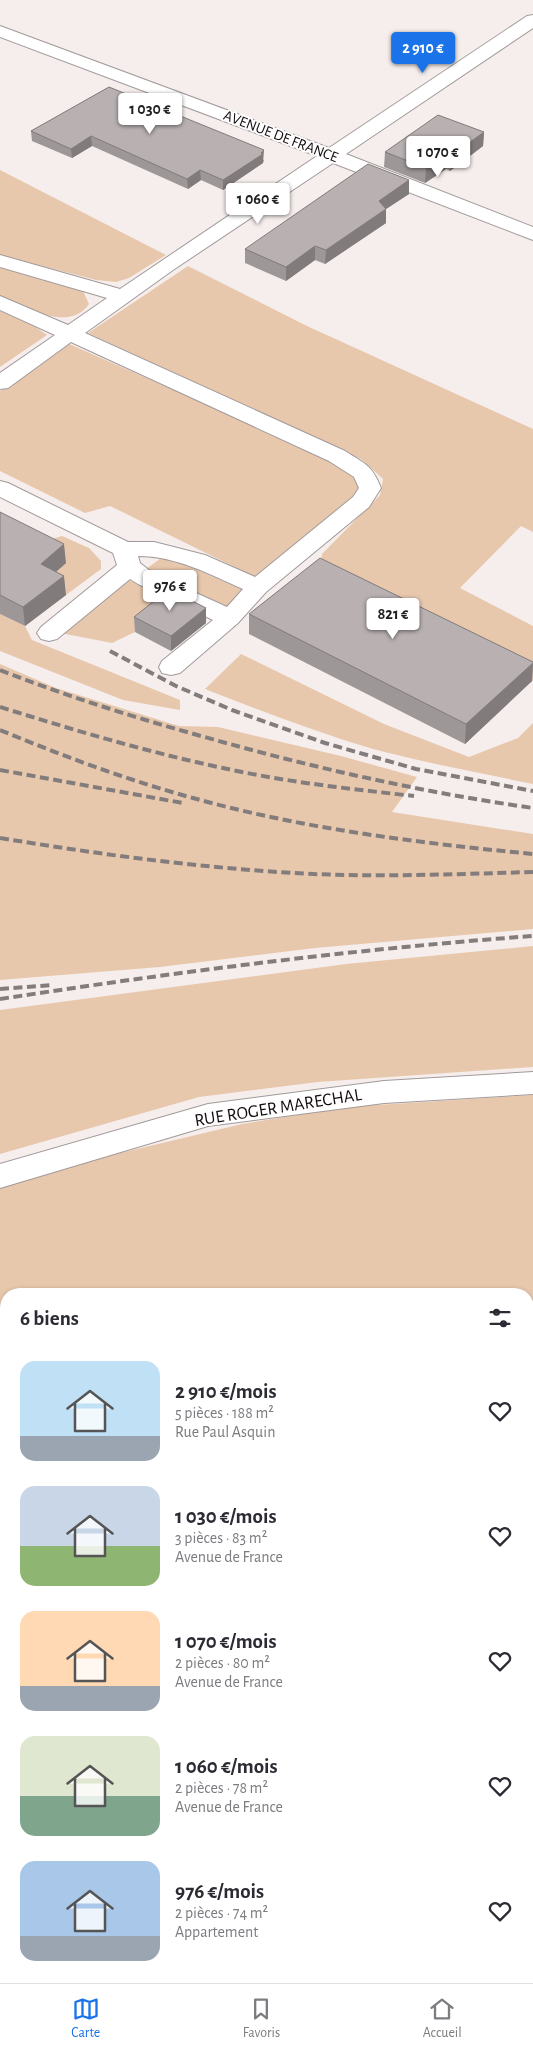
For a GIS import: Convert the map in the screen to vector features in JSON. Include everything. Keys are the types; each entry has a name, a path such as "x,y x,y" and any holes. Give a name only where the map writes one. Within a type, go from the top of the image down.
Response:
{"street":[{"path":"0,383 166,266 533,20"},
{"name":"AVENUE DE FRANCE","path":"0,31 331,155 533,234"},
{"path":"0,261 123,296"},
{"path":"0,302 337,456 364,473 370,488 361,502 258,587 230,618 171,667"},
{"path":"0,488 126,558 146,579 230,618"},
{"path":"49,633 126,558 154,549 197,560 258,587"},
{"name":"RUE ROGER MARECHAL","path":"0,1176 208,1115 384,1092 533,1084"}],"shaded area":[{"path":"0,170 166,255 129,278 116,282 96,280 0,255"},
{"path":"188,266 307,326 533,429 533,532 521,526 460,588 533,626 533,681 319,577 322,554 380,495 383,479 361,459 88,333"},
{"path":"0,267 83,291 89,304 81,312 70,317 59,317 35,311 0,297"},
{"path":"0,310 24,319 47,335 0,367"},
{"path":"67,343 332,460 358,474 360,486 351,501 255,577 110,506 85,513 0,471 0,391"},
{"path":"62,536 89,548 101,561 101,569 66,595 43,583 65,563 31,545"},
{"path":"164,556 244,590 227,610 146,569"},
{"path":"125,579 165,592 169,605 135,632 112,643 60,633"},
{"path":"0,614 25,626 32,640 180,700 180,710 123,700 0,651"},
{"path":"241,654 384,724 469,757 518,738 533,723 533,784 373,749 289,721 205,689"},
{"path":"0,664 56,688 179,726 218,727 341,756 417,777 392,812 533,834 533,929 315,948 160,967 0,980"},
{"path":"533,946 533,1067 318,1082 199,1097 0,1154 0,1010 346,964"},
{"path":"533,1095 533,1288 0,1288 0,1188 95,1159 242,1124 345,1107"}],"building":[{"path":"109,87 264,150 261,153 263,154 223,180 200,170 187,179 91,136 71,149 31,131"},
{"path":"438,115 484,132 451,156 446,154 426,168 385,152"},
{"path":"368,164 409,180 379,201 386,209 326,250 315,246 286,267 245,249"},
{"path":"0,512 64,544 41,564 64,576 23,607 0,595"},
{"path":"320,558 533,663 466,724 249,614"},
{"path":"169,589 206,608 171,636 134,617"}],"railway":[{"path":"110,651 176,686 232,710 325,743 416,769 533,791"},
{"path":"0,670 125,714 283,758 366,778 491,802 533,808"},
{"path":"0,707 139,748 195,762 294,781 414,796"},
{"path":"0,730 120,775 168,791 235,809 362,834 533,854"},
{"path":"0,770 183,803"},
{"path":"0,838 156,860 274,872 368,875 533,872"},
{"path":"0,999 266,962 466,941 533,936"},
{"path":"0,989 52,985"}]}
